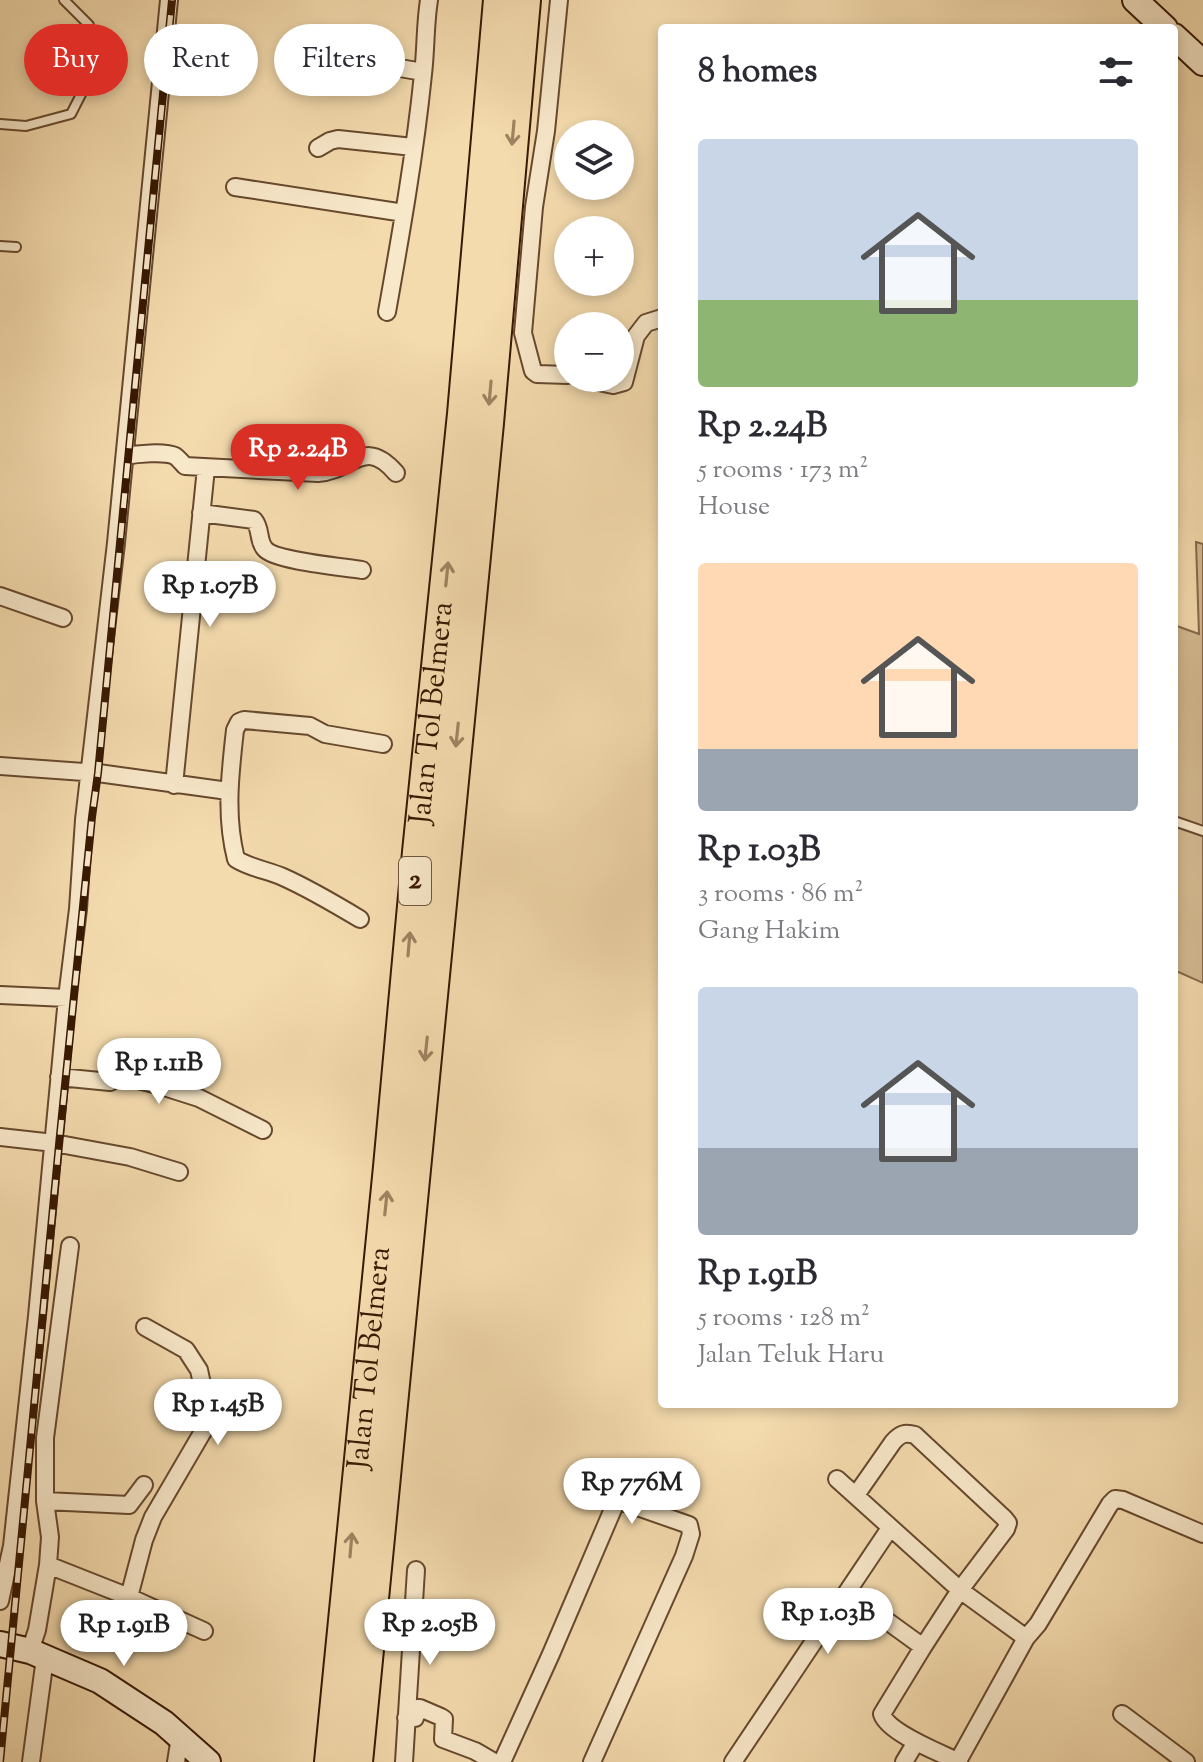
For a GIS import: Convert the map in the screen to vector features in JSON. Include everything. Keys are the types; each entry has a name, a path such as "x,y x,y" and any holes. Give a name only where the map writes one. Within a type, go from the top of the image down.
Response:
{"highway":[{"name":"Jalan Tol Belmera","path":"330,1762 463,414 499,0"},
{"name":"Jalan Tol Belmera","path":"357,1762 488,423 525,0"}],"street":[{"path":"0,1601 12,1546 169,0"},
{"path":"387,312 413,147 429,0"},
{"path":"554,375 533,371 523,333 534,207 546,131 559,0"},
{"path":"1135,0 1161,24"},
{"path":"1178,40 1203,63"},
{"path":"405,69 423,72"},
{"path":"318,148 338,139 413,147"},
{"path":"235,187 404,213"},
{"path":"634,344 646,323 658,319"},
{"path":"125,456 171,455 185,466 206,468 330,472 359,456 372,456 386,461 396,473"},
{"path":"174,785 206,468"},
{"path":"201,513 254,520 260,527 261,543 267,553 362,570"},
{"path":"0,596 63,618"},
{"path":"360,919 312,890 236,859 228,791 235,730 244,720 310,726 325,734 383,744"},
{"path":"0,766 90,773 228,791"},
{"path":"0,995 67,998"},
{"path":"59,1077 110,1082 122,1076 158,1085 199,1098 263,1130"},
{"path":"0,1137 130,1157 179,1172"},
{"path":"31,1762 37,1630 50,1537 45,1501 45,1438 70,1246"},
{"path":"129,1597 153,1517 205,1428 207,1407 199,1370 186,1350 145,1327"},
{"path":"856,1495 899,1435 907,1433 915,1435 1008,1523 960,1590 882,1714 884,1721 916,1742 958,1762 1026,1638 1038,1624 1115,1499 1203,1534"},
{"path":"837,1479 960,1590 1026,1638"},
{"path":"45,1501 129,1505 144,1485"},
{"path":"502,1762 616,1502 623,1502 689,1525 691,1534 592,1762"},
{"path":"733,1762 890,1528"},
{"path":"48,1565 204,1631"},
{"path":"404,1762 416,1570"},
{"path":"883,1618 923,1647"},
{"path":"0,1658 0,1645 38,1654 100,1681 164,1723 208,1762"},
{"path":"406,1718 415,1718 418,1708 441,1717 444,1719 443,1739 494,1762"},
{"path":"1122,1714 1189,1762 1203,1754"},
{"path":"176,1762 180,1737"},
{"path":"904,1762 916,1742"}],"lane":[{"path":"0,124 26,126 71,114 93,71 89,25 64,0"},
{"path":"0,246 16,247"},
{"path":"1178,822 1203,831"}],"shaded area":[{"path":"1196,542 1203,544 1203,983 1178,972 1178,626 1199,634"}],"railway":[{"path":"0,1762 172,0"}]}
